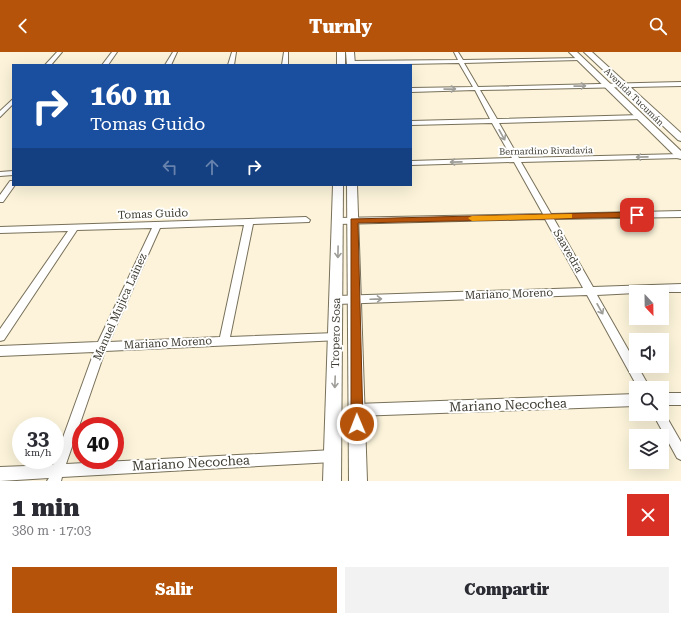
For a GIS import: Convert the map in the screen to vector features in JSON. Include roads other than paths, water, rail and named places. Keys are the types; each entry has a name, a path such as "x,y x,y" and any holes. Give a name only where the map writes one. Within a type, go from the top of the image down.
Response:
{"street":[{"path":"49,64 60,52"},
{"path":"106,64 115,52"},
{"path":"169,64 175,52"},
{"path":"230,64 234,52"},
{"path":"285,64 286,52"},
{"path":"340,52 341,64"},
{"path":"350,52 351,64 580,59"},
{"name":"Saavedra","path":"456,52 640,381"},
{"name":"Avenida Tucumán","path":"573,52 681,156"},
{"name":"Avenida Tucumán","path":"588,52 681,138"},
{"path":"412,90 681,84"},
{"path":"0,114 12,102"},
{"path":"412,123 641,117"},
{"name":"Bernardino Rivadavia","path":"412,163 681,156"},
{"path":"0,174 12,173"},
{"path":"0,200 12,184"},
{"name":"Tropero Sosa","path":"332,481 337,300 338,186"},
{"name":"Tropero Sosa","path":"352,186 354,221 354,300 358,481"},
{"path":"338,221 681,214"},
{"name":"Tomas Guido","path":"0,230 306,220"},
{"path":"224,341 249,222"},
{"name":"Manuel Mujica Lainez","path":"56,476 101,346 158,224"},
{"path":"0,337 75,227"},
{"name":"Mariano Moreno","path":"337,300 681,288"},
{"name":"Mariano Moreno","path":"0,351 336,337"},
{"path":"669,399 681,399"},
{"name":"Mariano Necochea","path":"356,410 629,400"},
{"path":"663,421 681,454"},
{"name":"Mariano Necochea","path":"0,474 56,476 333,456"}]}
